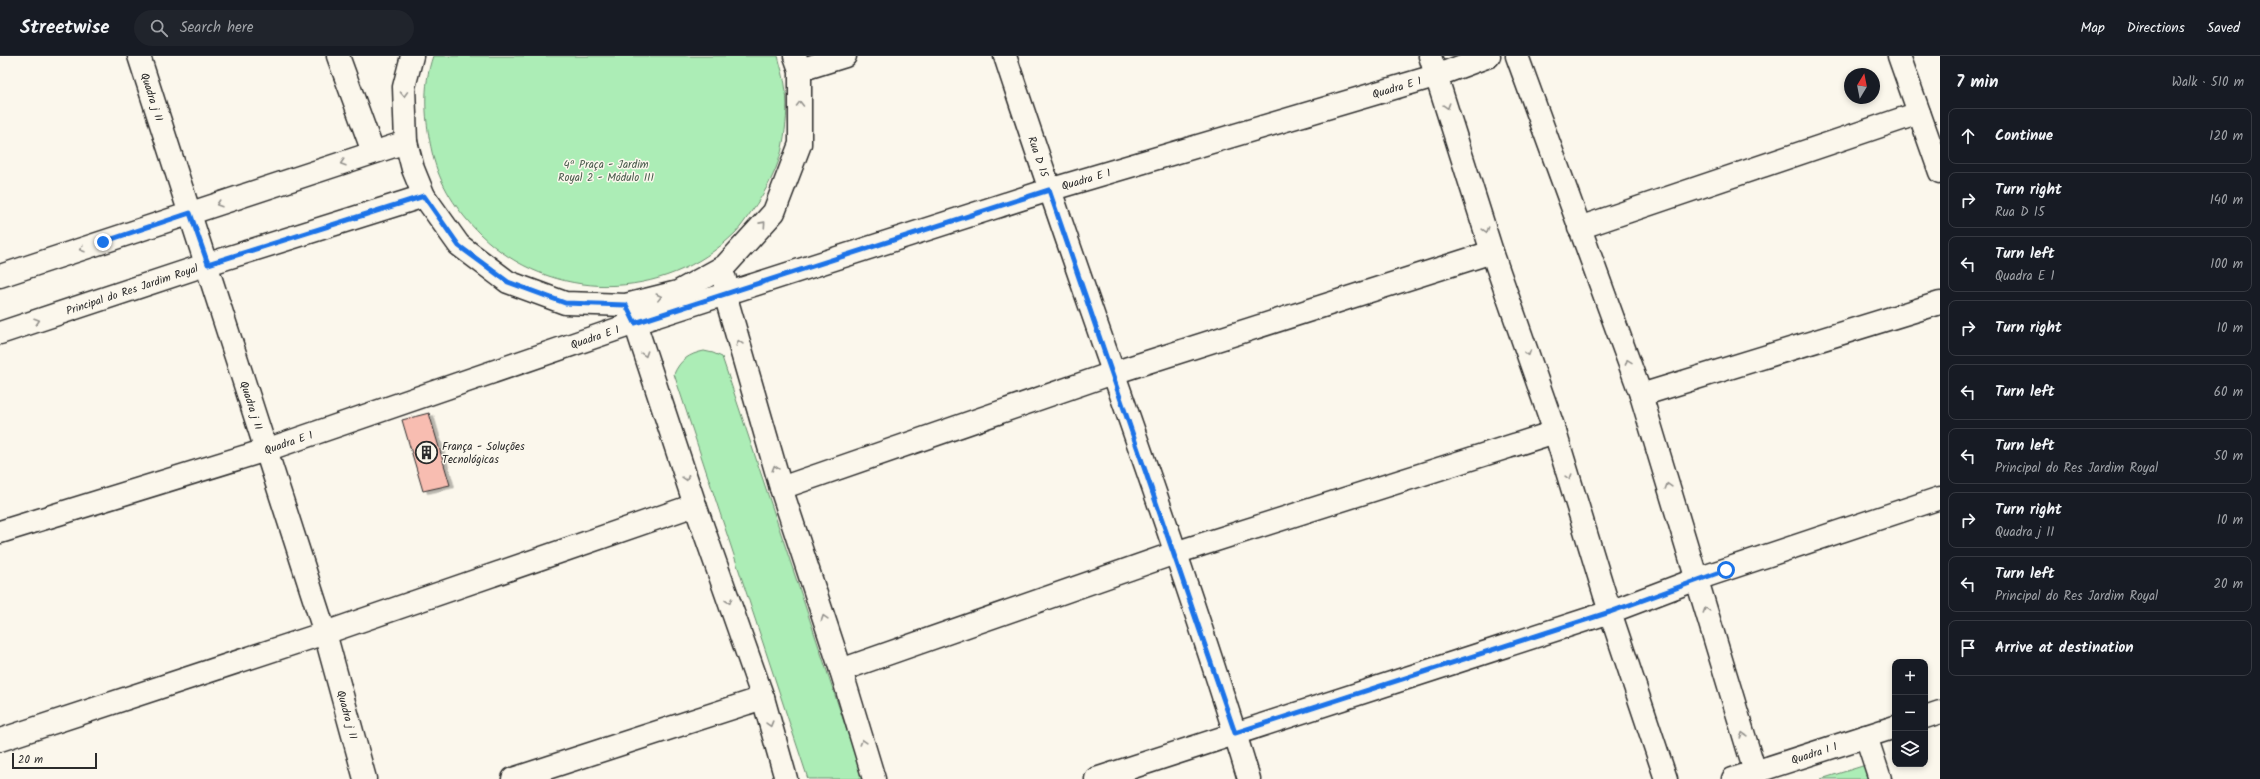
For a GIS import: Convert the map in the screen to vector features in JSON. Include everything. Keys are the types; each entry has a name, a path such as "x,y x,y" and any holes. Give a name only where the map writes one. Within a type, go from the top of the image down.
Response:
{"street":[{"name":"Quadra j II","path":"139,56 208,264 325,633 365,779"},
{"path":"338,56 373,152"},
{"path":"412,56 404,86 406,142 413,169 424,196 459,246 508,282 565,303 630,314 678,292 725,266 774,212 800,144 798,63 845,56"},
{"name":"Rua D 15","path":"1005,56 1049,190 1175,553 1249,779"},
{"name":"Quadra E 1","path":"0,532 266,450 630,314 725,294 1434,66 1489,56"},
{"path":"1517,56 1641,395 1755,772"},
{"path":"1899,56 1940,172"},
{"path":"1434,66 1492,252 1555,432 1610,612 1666,779"},
{"path":"1579,228 1919,113"},
{"path":"0,276 406,142"},
{"name":"Principal do Res Jardim Royal","path":"0,333 208,264 424,196"},
{"path":"781,488 1113,373 1492,252"},
{"path":"725,266 725,294 781,488 841,670 874,779"},
{"path":"1641,395 1940,303"},
{"path":"630,314 763,698 786,779"},
{"path":"841,670 1175,553 1555,432"},
{"path":"1096,779 1610,612 1697,579 1940,498"},
{"path":"0,740 325,633 695,505"},
{"path":"513,779 763,698"},
{"path":"1928,716 1940,712"},
{"name":"Quadra I 1","path":"1733,779 1892,728"},
{"path":"1866,736 1880,779"}],"green space":[{"name":"4ª Praça - Jardim Royal 2 - Módulo III","path":"433,56 778,56 787,98 786,124 779,161 756,205 735,233 707,256 675,272 642,282 608,286 573,282 540,273 508,257 480,234 464,216 444,186 435,164 426,116 427,80"},
{"path":"704,351 722,357 863,779 808,779 674,374 682,361 689,356"},
{"path":"1869,764 1874,779 1821,779"}],"building":[{"name":"França - Soluções Tecnológicas","path":"429,413 450,485 423,491 402,420"}],"place":[{"name":"França - Soluções Tecnológicas","path":"426,452"}],"route":[{"path":"103,242 190,213 208,264 424,196 459,246 508,282 565,303 626,305 635,323 1049,190 1170,538 1235,733 1610,612 1697,579 1726,570"}]}
